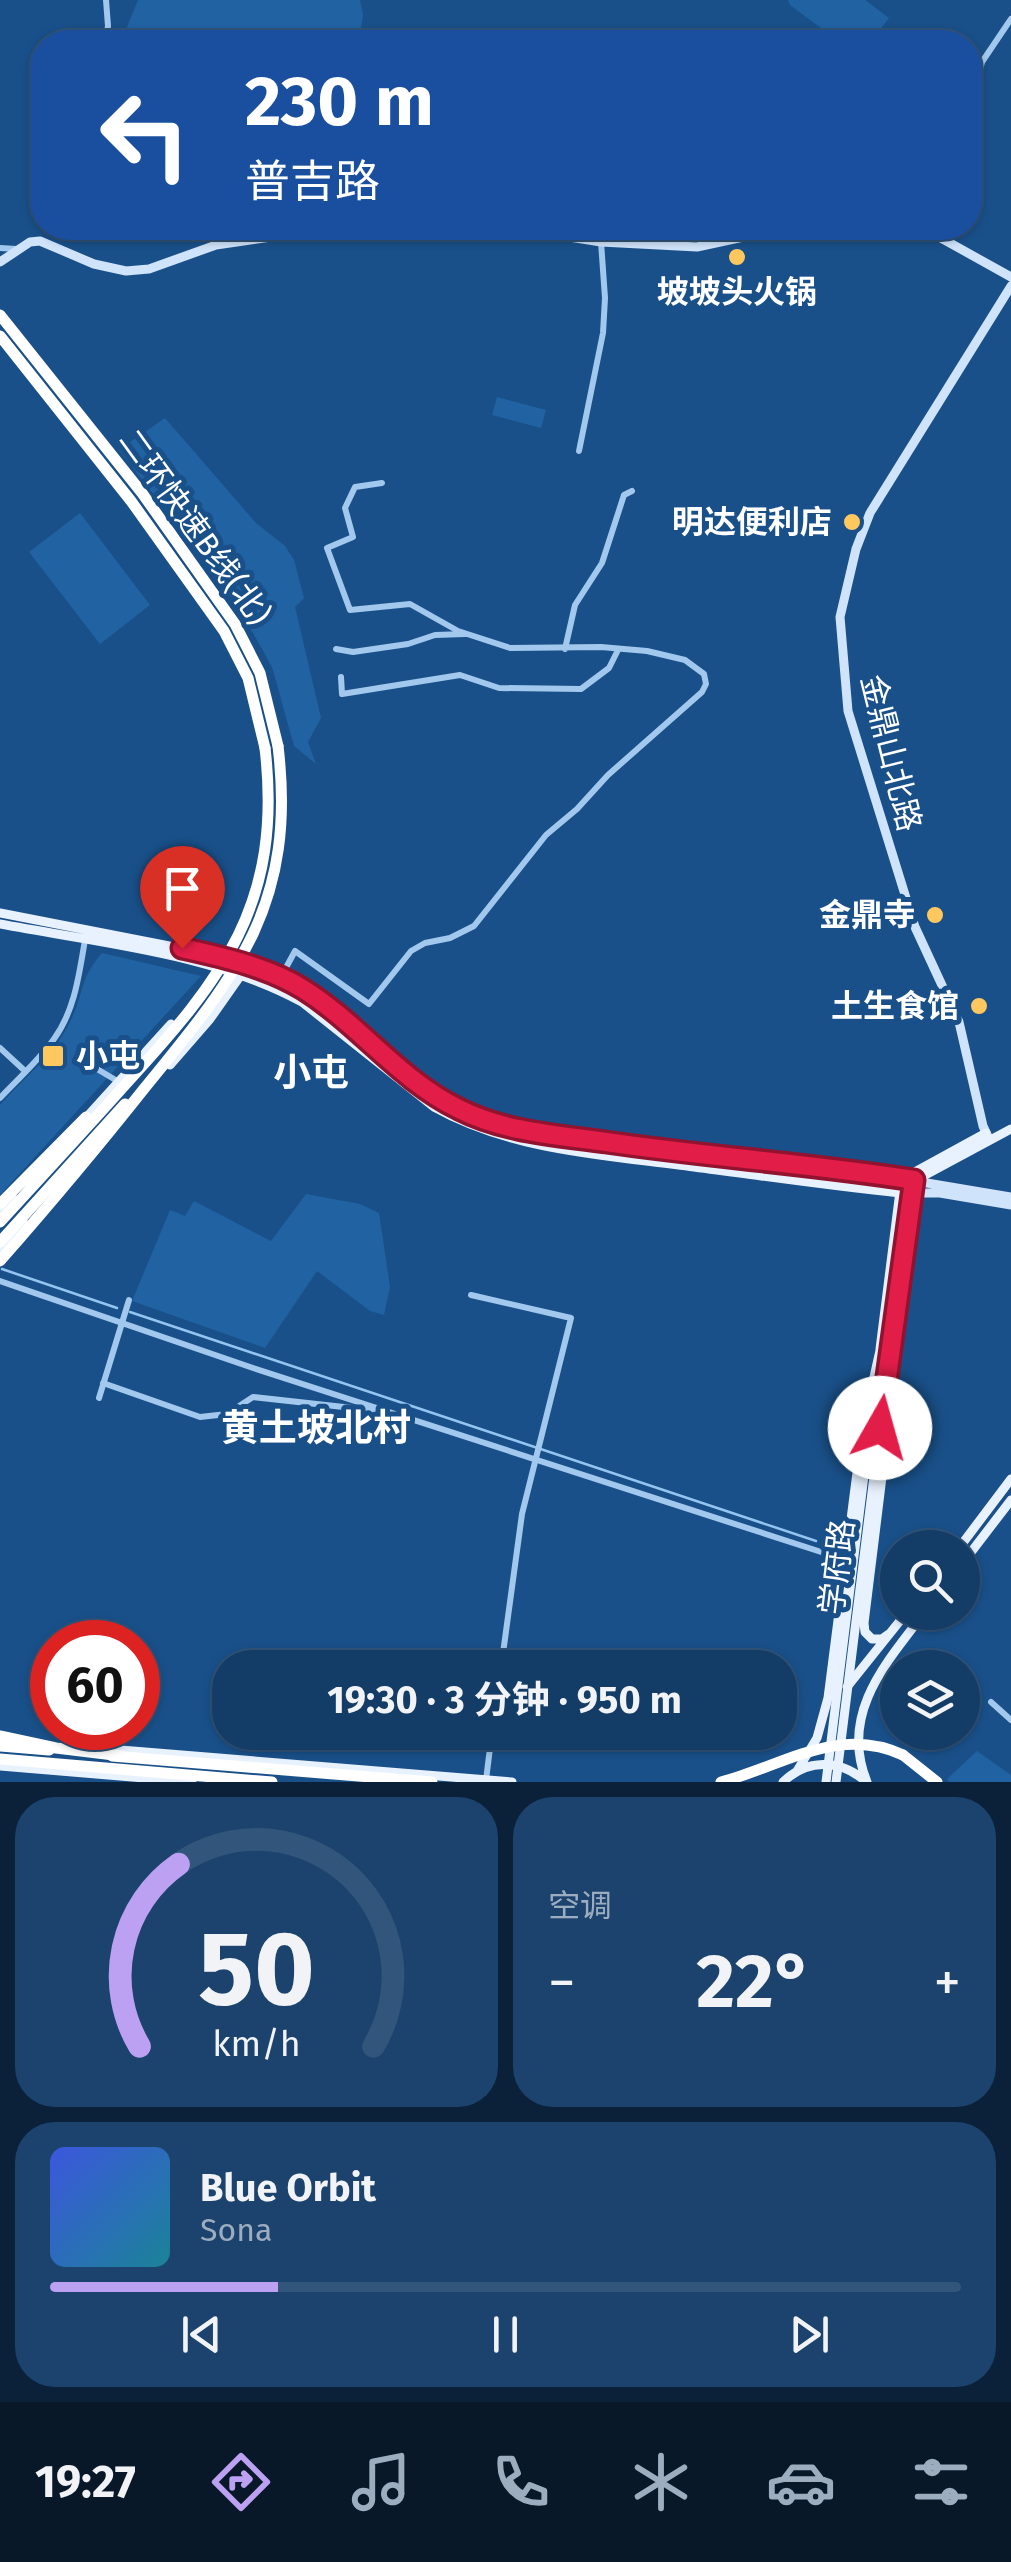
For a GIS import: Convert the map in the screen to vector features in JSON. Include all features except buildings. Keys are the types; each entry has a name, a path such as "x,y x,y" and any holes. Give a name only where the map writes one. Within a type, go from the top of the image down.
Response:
{"highway":[{"name":"二环快速B线(北)","path":"0,315 142,493 235,624 260,674 282,783 280,836 269,895 244,956 0,1242"},
{"path":"0,336 131,502 213,615 248,678 272,747"},
{"path":"0,1204 190,1023"},
{"path":"0,1222 190,1023"},
{"path":"0,1261 190,1023"},
{"path":"0,1740 122,1756 432,1782"},
{"path":"721,1782 820,1747 851,1743 894,1751 920,1766 937,1782"},
{"path":"0,1760 272,1782"}],"main road":[{"path":"0,912 282,977 340,1017 422,1087 457,1109 529,1131 902,1178 987,1136 1011,1129"},
{"path":"0,924 217,963"},
{"path":"0,1212 180,1014 217,963"},
{"path":"243,971 302,1002 434,1107 481,1130 526,1143 900,1193 987,1136"},
{"path":"0,1251 189,1044 243,971"},
{"name":"学府路","path":"826,1782 875,1427 902,1178"},
{"name":"学府路","path":"797,1771 819,1732 828,1698 865,1410 885,1347 914,1186"},
{"path":"885,1347 889,1420 864,1623 867,1634 877,1640 890,1634"},
{"name":"学府路","path":"836,1782 875,1427"},
{"path":"973,1530 1011,1479"},
{"path":"980,1540 1011,1500"},
{"path":"840,1604 851,1614 862,1612 866,1606"},
{"path":"819,1732 844,1691 893,1630"},
{"path":"867,1782 858,1749 863,1706 880,1671 911,1630"},
{"path":"0,1740 512,1782"},
{"path":"0,1760 192,1782"},
{"path":"783,1782 797,1771 833,1764 867,1782"}],"street":[{"path":"106,0 107,30"},
{"path":"982,62 1011,19"},
{"path":"0,248 18,248 40,241 94,264 126,271 148,269 216,244 245,240"},
{"path":"588,240 697,247 730,240"},
{"path":"945,240 1011,276"},
{"path":"578,452 603,333 601,242"},
{"path":"1,262 18,248"},
{"name":"金鼎山北路","path":"987,1136 959,1022 915,927 856,744 848,711 840,617 856,549 870,512 1011,286"},
{"path":"282,977 295,951 369,1004 412,951 425,942 450,938 474,926 546,835 702,692 706,684 704,674 685,660 647,651 522,651 466,634 410,604 350,610 326,548 353,537 345,508 355,487 382,484"},
{"path":"566,649 575,605 602,563 624,495 632,491"},
{"path":"336,649 353,652 408,644 435,635 466,634"},
{"path":"341,676 342,694 460,675 498,688 581,689 608,668 618,650"},
{"path":"0,1098 55,1038 65,1020 79,977 85,940"},
{"path":"0,1048 24,1071"},
{"path":"92,1066 119,1082"},
{"path":"902,1178 914,1186 1011,1205"},
{"path":"914,1186 1011,1196"},
{"path":"0,1281 319,1388 538,1454 846,1560"},
{"path":"471,1295 571,1318 522,1514 503,1650"},
{"path":"99,1398 129,1300"},
{"path":"103,1383 200,1417 227,1414 253,1397 386,1411"},
{"path":"317,1404 319,1388"},
{"path":"992,1702 1011,1720"},
{"path":"486,1780 490,1750"}],"shaded area":[{"path":"138,0 360,0 363,15 361,30 126,30"},
{"path":"788,0 865,0 889,18 880,30 824,30"},
{"path":"497,397 546,410 541,428 492,415"},
{"path":"165,418 256,523 285,546 294,560 304,598 295,607 321,718 308,742 316,764 294,746 272,667 223,584 119,450"},
{"path":"80,513 150,605 100,644 29,552"},
{"path":"102,953 201,976 0,1195 0,1105 58,1042 72,1018 89,970"},
{"path":"306,1194 360,1204 379,1213 390,1287 384,1315 370,1311 317,1271 265,1348 132,1301 170,1210 185,1216 194,1201 271,1241"},
{"path":"977,1751 1011,1775 1011,1782 949,1782 947,1779"}],"waterway":[{"path":"2,1269 117,1308"},
{"path":"130,1312 816,1541"}],"place":[{"name":"坡坡头火锅","path":"737,257"},
{"name":"明达便利店","path":"852,522"},
{"name":"金鼎寺","path":"935,915"},
{"name":"土生食馆","path":"979,1006"},
{"name":"小屯","path":"53,1056"}],"district":[{"name":"小屯","path":"311,1073"},
{"name":"黄土坡北村","path":"316,1428"}],"route":[{"path":"182,948 282,977 340,1017 422,1087 484,1120 529,1131 692,1155 914,1180 880,1428"}]}
